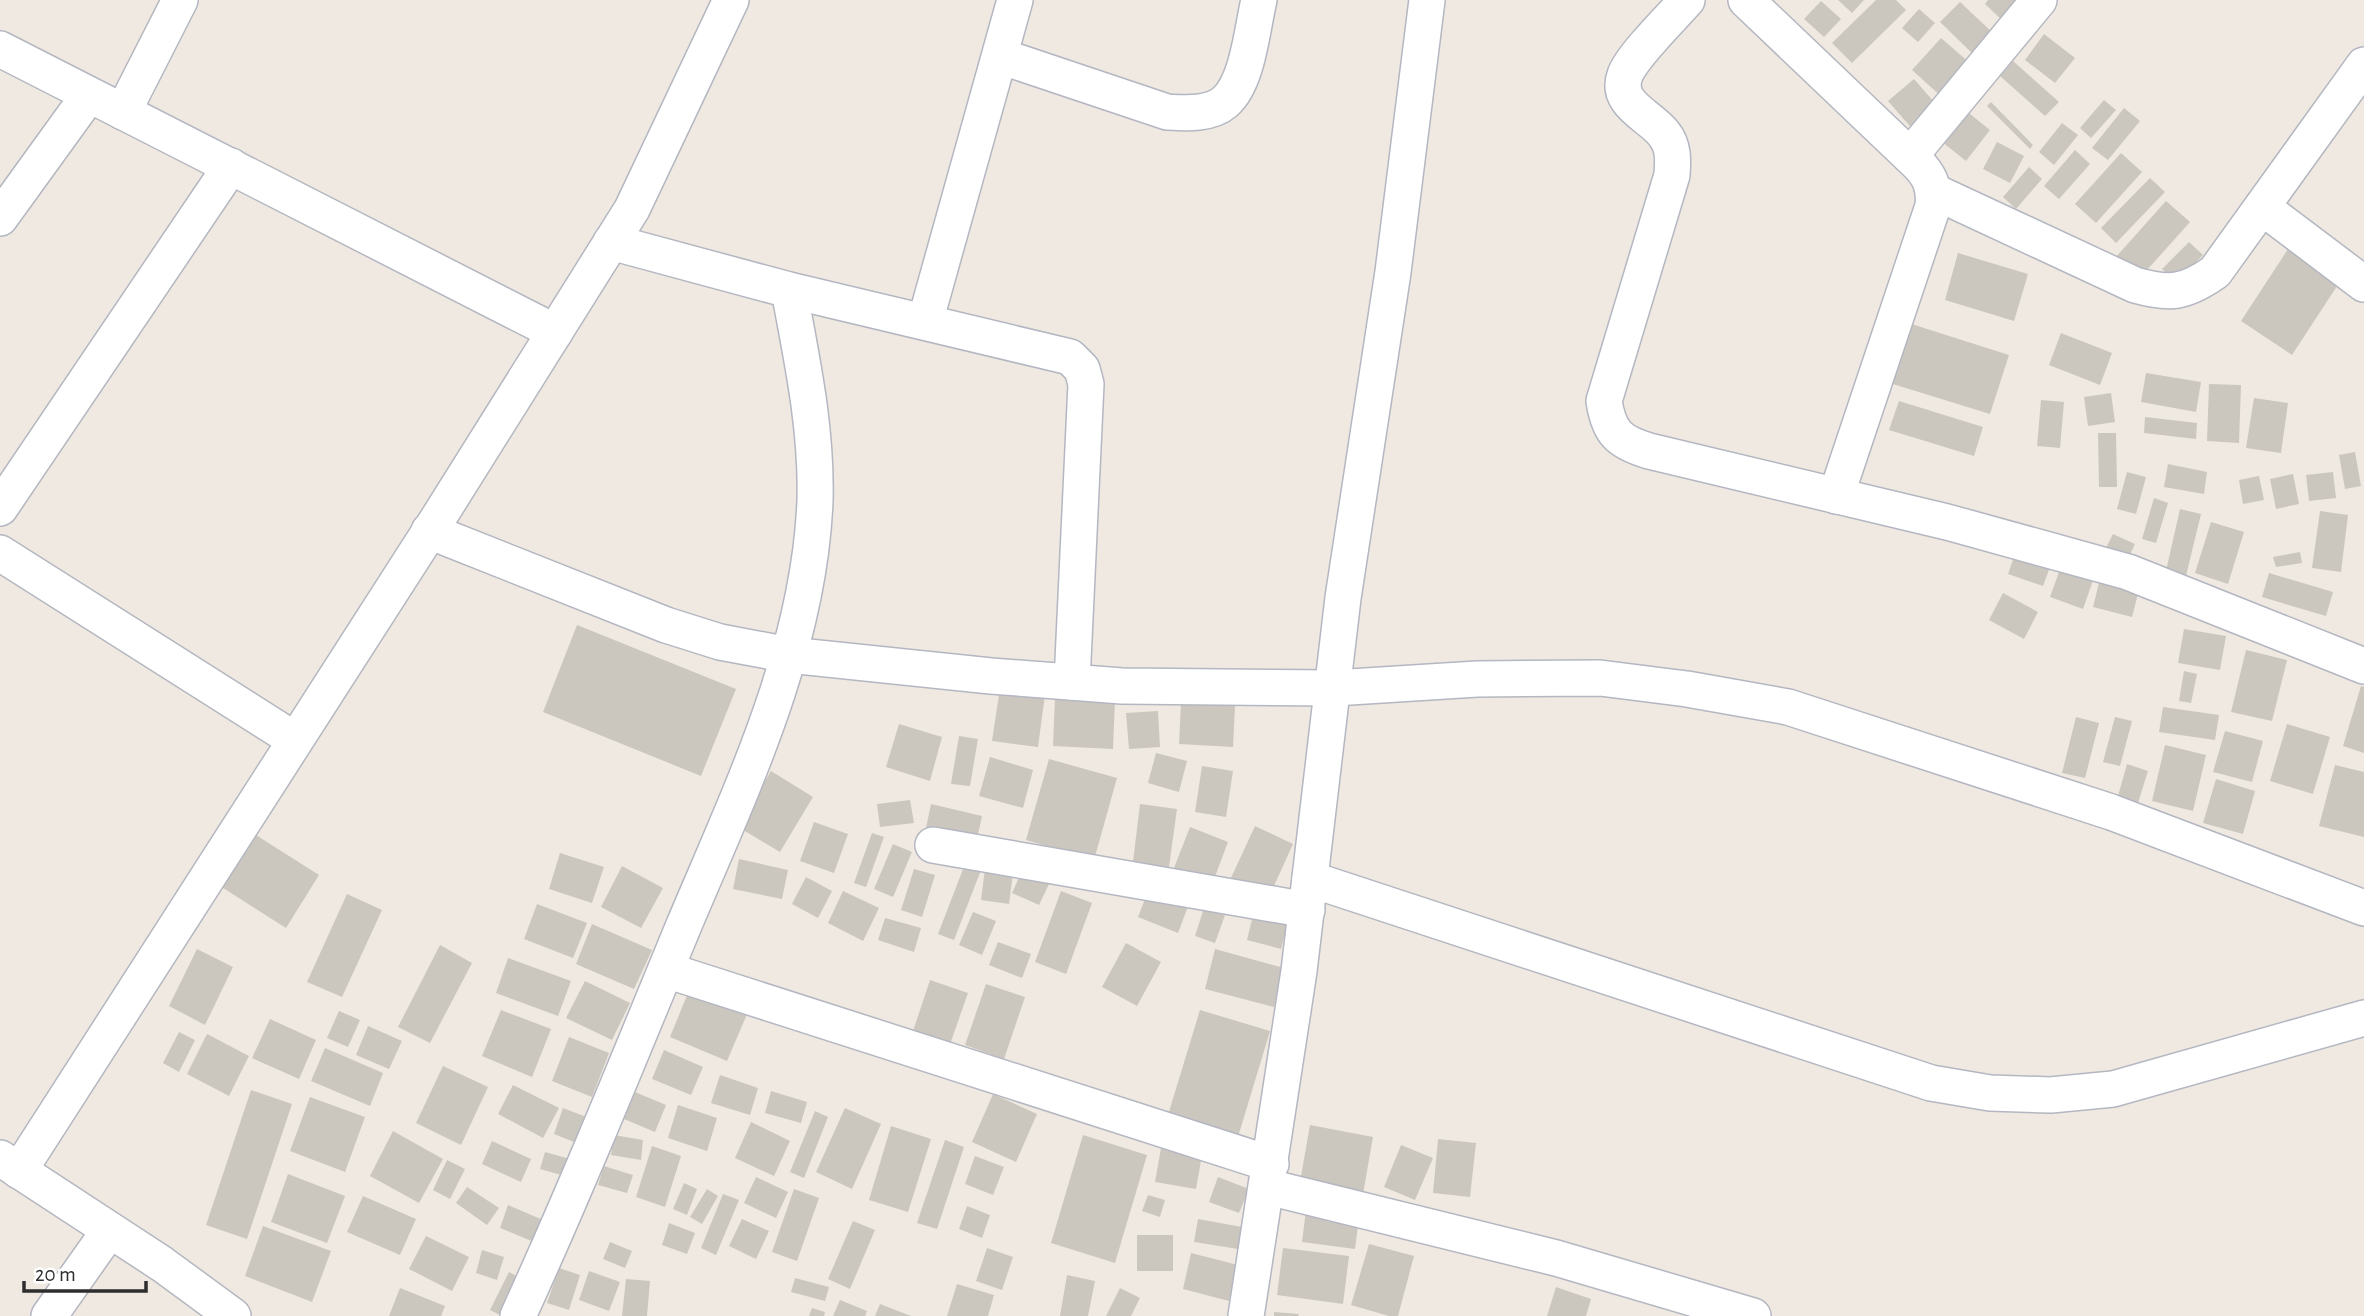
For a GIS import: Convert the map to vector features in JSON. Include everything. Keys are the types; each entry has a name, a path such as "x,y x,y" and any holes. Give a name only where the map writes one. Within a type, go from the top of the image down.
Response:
{"street":[{"path":"122,112 180,0"},
{"path":"233,1316 162,1264 9,1165 295,740 632,209 732,0"},
{"path":"925,322 1015,0"},
{"path":"1000,56 1167,112 1208,110 1224,103 1244,71 1259,0"},
{"path":"1246,1316 1269,1176 1308,894 1343,598 1393,272 1427,0"},
{"path":"1687,0 1632,63 1624,76 1623,89 1627,99 1664,133 1673,153 1672,175 1604,401 1607,419 1615,434 1629,445 1947,522 2128,572 2364,666"},
{"path":"1746,0 1927,173 1933,191 1933,206 1836,496"},
{"path":"1910,156 2039,0"},
{"path":"0,49 555,332"},
{"path":"1933,191 2135,285 2154,291 2177,292 2196,285 2215,272 2364,65"},
{"path":"0,218 89,95"},
{"path":"0,508 231,166"},
{"path":"2262,206 2364,284"},
{"path":"611,242 789,290 1070,357 1082,369 1086,384 1072,682"},
{"path":"518,1316 562,1219 752,763 789,655 806,577 815,501 811,412 789,290"},
{"path":"429,531 666,625 720,642 789,655 1122,685 1334,688 1477,678 1600,678 1687,689 1788,708 2111,813 2364,908"},
{"path":"0,553 295,740"},
{"path":"933,845 1308,894 1931,1083 1990,1093 2051,1095 2113,1088 2364,1018"},
{"path":"666,970 1269,1176 1752,1316"},
{"path":"49,1316 108,1231"}],"building":[{"path":"1838,0 1864,0 1852,13"},
{"path":"1876,0 1896,0 1906,10 1852,63 1832,43"},
{"path":"1988,0 2024,0 2004,22 1985,4"},
{"path":"1821,1 1841,19 1824,37 1804,19"},
{"path":"1960,2 1993,33 1973,54 1940,22"},
{"path":"1919,9 1935,23 1918,42 1902,28"},
{"path":"2044,34 2075,58 2055,83 2025,60"},
{"path":"1941,38 1972,65 1943,98 1912,70"},
{"path":"2013,61 2059,102 2045,116 2000,76"},
{"path":"1914,79 1941,110 1915,132 1888,101"},
{"path":"2104,100 2116,110 2091,138 2080,128"},
{"path":"1991,102 2033,145 2030,149 1987,106"},
{"path":"2124,108 2140,121 2108,160 2092,148"},
{"path":"1965,110 1990,130 1966,161 1941,141"},
{"path":"2062,123 2078,135 2054,165 2039,152"},
{"path":"1997,142 2024,156 2010,183 1983,169"},
{"path":"2075,150 2090,164 2059,199 2044,186"},
{"path":"2121,153 2142,172 2096,223 2075,204"},
{"path":"2029,167 2042,179 2016,209 2003,197"},
{"path":"2150,178 2165,192 2116,243 2101,228"},
{"path":"2166,201 2190,222 2138,280 2115,258"},
{"path":"2189,242 2203,255 2176,282 2162,269"},
{"path":"2290,246 2341,280 2292,355 2241,321"},
{"path":"1958,253 2028,274 2014,321 1945,300"},
{"path":"1902,321 2009,355 1990,414 1883,381"},
{"path":"2061,333 2112,353 2100,385 2049,365"},
{"path":"2146,373 2201,382 2196,412 2141,402"},
{"path":"2209,384 2241,385 2239,443 2207,441"},
{"path":"2111,393 2115,422 2088,426 2084,397"},
{"path":"2254,398 2288,403 2281,453 2246,448"},
{"path":"2041,400 2064,402 2060,448 2037,446"},
{"path":"1899,401 1983,427 1974,456 1889,430"},
{"path":"2145,417 2197,423 2196,439 2144,433"},
{"path":"2098,433 2116,433 2117,487 2099,487"},
{"path":"2355,452 2361,486 2345,489 2339,455"},
{"path":"2168,464 2207,472 2204,494 2164,487"},
{"path":"2127,472 2146,477 2136,514 2117,509"},
{"path":"2333,472 2336,498 2309,501 2306,475"},
{"path":"2293,474 2299,504 2276,509 2270,479"},
{"path":"2259,476 2264,500 2243,504 2239,480"},
{"path":"2154,498 2168,503 2156,543 2142,539"},
{"path":"2180,509 2201,514 2186,576 2166,571"},
{"path":"2320,511 2348,515 2341,572 2312,568"},
{"path":"2211,522 2244,532 2228,584 2195,573"},
{"path":"2113,534 2135,544 2125,565 2103,554"},
{"path":"2300,552 2302,563 2276,567 2273,557"},
{"path":"2015,554 2050,567 2043,586 2008,574"},
{"path":"2063,561 2096,572 2083,609 2050,597"},
{"path":"2269,573 2333,592 2326,616 2262,597"},
{"path":"2100,579 2139,590 2132,617 2093,607"},
{"path":"2003,593 2038,612 2024,639 1989,620"},
{"path":"577,625 736,689 701,776 543,712"},
{"path":"2184,629 2226,636 2220,670 2178,663"},
{"path":"2246,650 2287,660 2272,721 2231,712"},
{"path":"2184,671 2197,674 2191,703 2179,701"},
{"path":"2361,686 2364,687 2364,753 2343,746"},
{"path":"1000,688 1045,695 1038,747 992,741"},
{"path":"1055,697 1115,700 1113,749 1053,746"},
{"path":"1181,703 1235,706 1233,747 1179,744"},
{"path":"2163,707 2219,715 2215,740 2159,732"},
{"path":"1158,711 1160,747 1129,749 1126,713"},
{"path":"2076,717 2099,723 2085,778 2062,773"},
{"path":"2115,717 2132,721 2120,766 2103,762"},
{"path":"899,724 942,737 930,781 886,767"},
{"path":"2287,724 2330,737 2313,794 2270,781"},
{"path":"2225,731 2263,741 2252,782 2213,772"},
{"path":"959,736 978,739 970,786 951,784"},
{"path":"2165,745 2206,755 2193,811 2152,801"},
{"path":"1156,753 1187,761 1179,792 1148,783"},
{"path":"990,757 1033,770 1023,808 979,796"},
{"path":"1049,759 1117,778 1094,860 1026,840"},
{"path":"2127,764 2148,771 2138,803 2118,796"},
{"path":"2335,765 2364,772 2364,837 2319,826"},
{"path":"1202,766 1233,771 1226,817 1195,812"},
{"path":"771,771 813,797 780,852 738,827"},
{"path":"2216,779 2255,791 2243,834 2203,823"},
{"path":"910,800 914,823 880,827 877,804"},
{"path":"931,804 982,816 977,839 926,828"},
{"path":"1140,804 1177,809 1168,874 1132,870"},
{"path":"814,822 848,834 834,873 800,861"},
{"path":"1255,826 1293,844 1269,897 1230,880"},
{"path":"1190,827 1228,842 1211,887 1172,873"},
{"path":"253,833 319,875 286,928 220,886"},
{"path":"872,833 884,837 866,887 854,883"},
{"path":"893,844 912,852 893,897 874,889"},
{"path":"560,853 604,867 592,903 549,889"},
{"path":"739,859 788,870 782,899 733,889"},
{"path":"965,864 981,870 954,940 938,934"},
{"path":"622,866 663,888 641,928 601,907"},
{"path":"914,869 935,875 922,917 901,910"},
{"path":"985,869 1013,873 1009,904 981,900"},
{"path":"1022,871 1049,884 1039,905 1012,893"},
{"path":"806,877 832,891 818,918 792,904"},
{"path":"1150,886 1190,901 1178,933 1138,917"},
{"path":"843,891 879,908 863,941 828,923"},
{"path":"1061,891 1092,903 1066,974 1035,962"},
{"path":"347,894 382,910 342,997 307,982"},
{"path":"537,904 587,923 573,958 524,939"},
{"path":"1204,908 1225,915 1215,943 1195,936"},
{"path":"1254,911 1289,919 1281,949 1247,940"},
{"path":"973,912 996,921 982,955 959,945"},
{"path":"885,918 921,928 914,952 878,940"},
{"path":"592,924 652,950 634,989 576,964"},
{"path":"998,942 1031,954 1022,978 989,965"},
{"path":"1126,943 1161,962 1137,1006 1102,987"},
{"path":"440,945 472,963 430,1043 398,1027"},
{"path":"197,949 233,967 205,1025 169,1006"},
{"path":"1215,949 1284,968 1274,1007 1205,989"},
{"path":"508,958 571,981 558,1016 496,993"},
{"path":"930,980 968,993 949,1047 912,1034"},
{"path":"585,981 630,1003 612,1040 566,1018"},
{"path":"986,984 1025,997 1004,1059 965,1045"},
{"path":"690,988 748,1012 727,1061 670,1037"},
{"path":"501,1010 551,1029 532,1077 482,1056"},
{"path":"1200,1010 1270,1031 1238,1137 1168,1115"},
{"path":"339,1011 360,1020 348,1047 327,1038"},
{"path":"270,1019 316,1040 299,1079 252,1058"},
{"path":"368,1026 402,1041 389,1069 356,1055"},
{"path":"179,1032 195,1040 179,1072 163,1063"},
{"path":"207,1034 249,1056 229,1096 187,1074"},
{"path":"569,1037 609,1053 592,1097 552,1081"},
{"path":"325,1048 383,1073 370,1106 311,1081"},
{"path":"664,1050 703,1067 691,1095 652,1079"},
{"path":"443,1066 488,1087 461,1145 416,1123"},
{"path":"720,1075 758,1088 750,1115 711,1103"},
{"path":"513,1085 559,1108 543,1138 498,1114"},
{"path":"251,1090 292,1104 247,1239 206,1225"},
{"path":"771,1091 807,1102 801,1123 765,1113"},
{"path":"635,1092 666,1105 655,1132 624,1119"},
{"path":"993,1094 1037,1114 1016,1162 972,1142"},
{"path":"310,1097 365,1117 345,1172 290,1151"},
{"path":"678,1105 717,1118 707,1151 668,1138"},
{"path":"563,1108 589,1118 579,1144 554,1134"},
{"path":"845,1108 881,1124 852,1189 816,1172"},
{"path":"815,1111 828,1117 804,1178 790,1172"},
{"path":"751,1122 790,1141 774,1176 735,1158"},
{"path":"1310,1125 1373,1137 1363,1194 1300,1182"},
{"path":"891,1126 931,1139 908,1212 869,1200"},
{"path":"393,1131 443,1159 419,1203 370,1176"},
{"path":"614,1135 643,1140 641,1160 611,1155"},
{"path":"1083,1135 1147,1155 1115,1263 1051,1243"},
{"path":"1438,1139 1476,1143 1470,1197 1433,1193"},
{"path":"945,1140 964,1147 937,1229 917,1223"},
{"path":"492,1141 531,1159 521,1182 482,1164"},
{"path":"1401,1145 1433,1158 1415,1200 1384,1187"},
{"path":"652,1146 681,1156 665,1207 636,1197"},
{"path":"1161,1148 1202,1155 1196,1189 1155,1182"},
{"path":"545,1152 570,1159 565,1176 540,1169"},
{"path":"975,1156 1004,1167 993,1195 965,1184"},
{"path":"447,1160 465,1169 450,1199 433,1190"},
{"path":"604,1166 633,1175 627,1193 598,1185"},
{"path":"288,1174 345,1196 327,1243 271,1222"},
{"path":"756,1177 788,1192 776,1218 744,1203"},
{"path":"1218,1177 1249,1189 1239,1213 1209,1202"},
{"path":"684,1183 697,1189 687,1215 673,1209"},
{"path":"467,1187 499,1208 487,1225 456,1203"},
{"path":"707,1189 718,1196 702,1224 690,1217"},
{"path":"794,1189 819,1198 797,1261 772,1252"},
{"path":"723,1194 739,1200 716,1255 701,1248"},
{"path":"1148,1195 1165,1200 1160,1217 1142,1211"},
{"path":"363,1196 416,1219 400,1255 347,1232"},
{"path":"508,1205 543,1220 534,1242 500,1228"},
{"path":"967,1206 990,1215 982,1238 959,1229"},
{"path":"1306,1210 1359,1217 1355,1249 1302,1242"},
{"path":"742,1219 769,1231 756,1259 729,1246"},
{"path":"1198,1219 1242,1227 1238,1249 1194,1242"},
{"path":"853,1221 875,1230 850,1289 828,1279"},
{"path":"669,1223 695,1233 687,1254 662,1245"},
{"path":"263,1226 331,1251 312,1302 245,1276"},
{"path":"1137,1235 1173,1235 1173,1271 1137,1271"},
{"path":"426,1236 469,1257 452,1291 409,1269"},
{"path":"610,1242 632,1251 625,1268 603,1259"},
{"path":"1369,1244 1414,1256 1398,1316 1351,1305"},
{"path":"987,1248 1013,1257 1002,1290 976,1281"},
{"path":"1283,1248 1349,1256 1343,1304 1277,1295"},
{"path":"482,1250 504,1257 497,1280 476,1273"},
{"path":"1191,1253 1238,1265 1229,1301 1183,1289"},
{"path":"559,1268 580,1275 569,1310 547,1303"},
{"path":"589,1271 620,1282 609,1311 579,1300"},
{"path":"509,1272 524,1280 502,1316 490,1310"},
{"path":"1067,1275 1095,1281 1088,1316 1060,1316"},
{"path":"795,1278 829,1287 825,1301 791,1292"},
{"path":"626,1279 650,1281 647,1316 622,1316"},
{"path":"957,1284 994,1295 988,1316 947,1316"},
{"path":"1556,1287 1591,1299 1586,1316 1547,1316"},
{"path":"400,1288 445,1306 441,1316 389,1316"},
{"path":"1120,1288 1140,1298 1131,1316 1106,1316"},
{"path":"840,1300 867,1311 865,1316 833,1316"},
{"path":"880,1304 911,1316 875,1316"},
{"path":"812,1308 825,1312 824,1316 809,1316"},
{"path":"1274,1312 1299,1314 1274,1316"}]}
